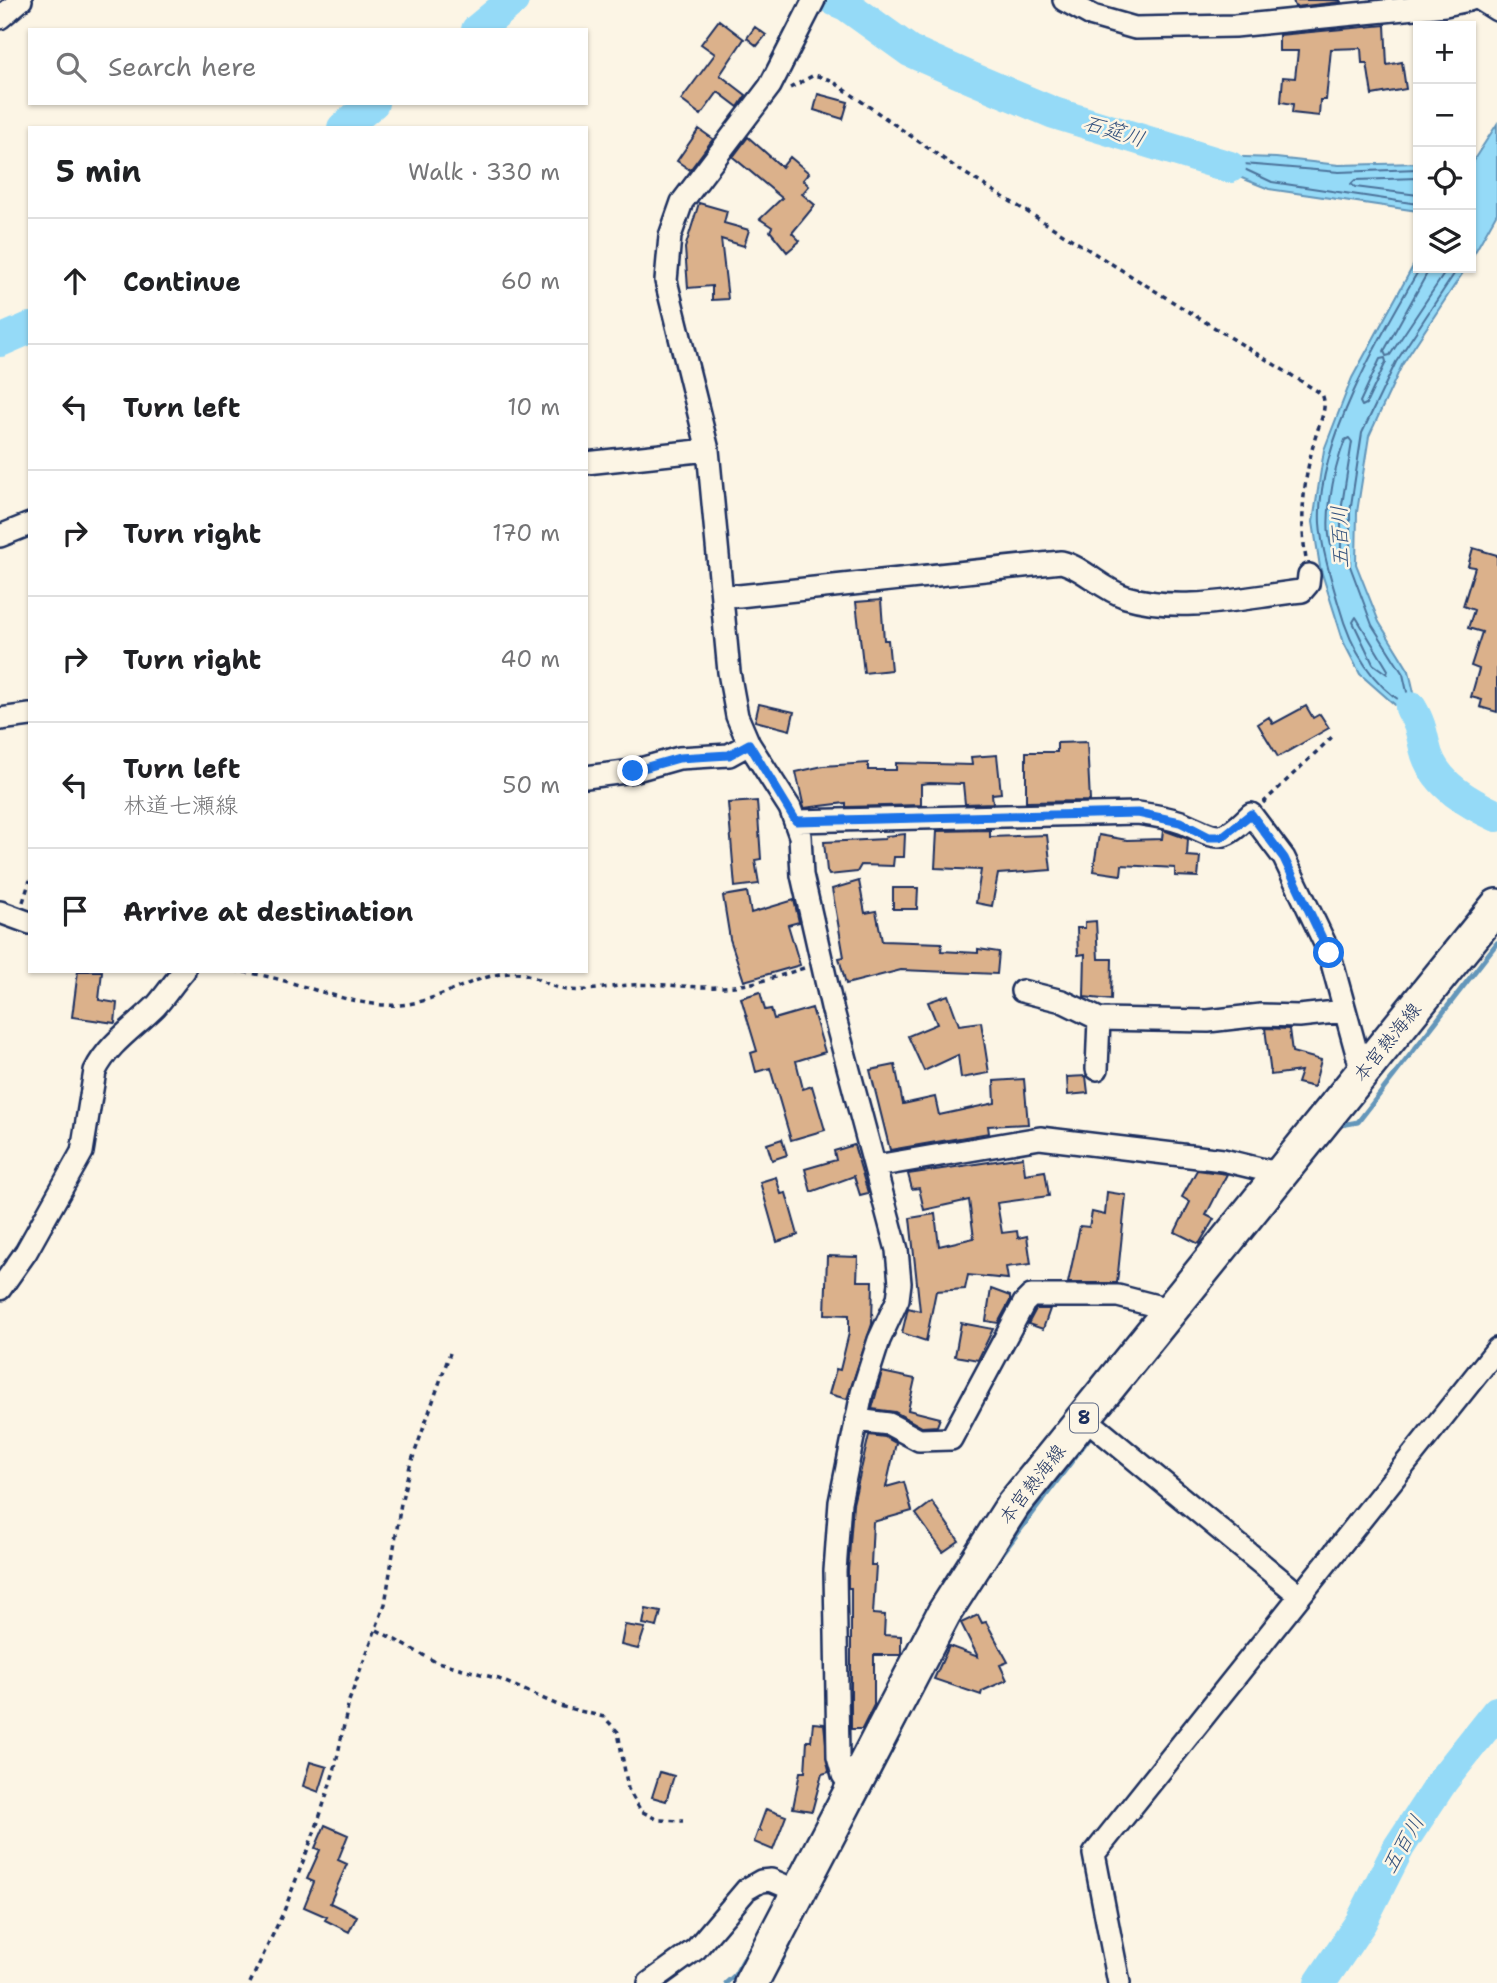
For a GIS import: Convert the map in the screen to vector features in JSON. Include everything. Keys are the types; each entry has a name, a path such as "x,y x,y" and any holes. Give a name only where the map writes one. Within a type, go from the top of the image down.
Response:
{"main road":[{"name":"本宮熱海線","path":"751,1983 797,1891 974,1563 1013,1505 1497,906"}],"street":[{"path":"0,18 21,0"},
{"path":"814,0 794,43 764,95 688,192 673,226 668,248 668,295 708,450 733,695 749,744 796,821 800,836 802,875 822,962 897,1250 900,1283 898,1299 879,1340 856,1420 840,1502 835,1571 838,1757 843,1775 852,1788"},
{"path":"1064,0 1093,16 1135,28 1235,26 1445,5 1469,0"},
{"path":"1481,0 1497,10"},
{"path":"588,463 708,450"},
{"path":"0,536 28,525"},
{"path":"723,594 739,596 1061,562 1071,564 1104,589 1123,596 1184,605 1302,591 1308,584 1310,575"},
{"path":"0,719 28,715"},
{"path":"588,777 633,771 679,758 729,755 749,744"},
{"path":"796,821 1138,813 1180,822 1209,837 1222,837 1251,814 1284,858 1319,929 1337,977 1362,1072"},
{"path":"0,912 28,922"},
{"path":"0,1289 26,1251 82,1152 96,1072 101,1060 156,1005 175,973"},
{"path":"1022,991 1062,1001 1099,1019 1208,1021 1261,1014 1299,1016 1345,1012"},
{"path":"1097,1069 1099,1019"},
{"path":"876,1166 1040,1138 1187,1154 1252,1165 1281,1174"},
{"path":"856,1420 889,1424 919,1440 951,1439 1024,1303 1031,1296 1118,1296 1172,1310"},
{"path":"1119,1983 1094,1854 1298,1594 1497,1349"},
{"path":"1085,1418 1298,1594"},
{"path":"649,1983 696,1949 747,1889 771,1880 797,1891"}],"path":[{"path":"764,95 774,97 814,75 831,80 958,169 1322,394 1325,405 1311,452 1303,510 1303,542 1310,575"},
{"path":"1251,814 1332,737"},
{"path":"246,973 380,1005 403,1006 423,1003 508,974 523,974 558,989 582,991 627,985 721,987 761,982 822,962"},
{"path":"250,1983 302,1868 335,1768 349,1700 385,1604 401,1503 410,1466 450,1353"},
{"path":"377,1630 434,1661 499,1679 560,1706 604,1717 613,1723 618,1732 628,1789 641,1811 658,1820 683,1821"}],"water":[{"path":"1497,124 1497,213 1476,250 1476,210 1476,156"},
{"path":"1184,155 1276,158 1339,165 1413,163 1413,210 1269,189"},
{"path":"1413,266 1413,273 1463,273 1402,365 1369,436 1357,512 1356,564 1379,622 1409,671 1417,706 1426,721 1426,747 1411,719 1360,674 1344,643 1320,567 1313,522 1324,450 1352,378"}],"building":[{"path":"1293,0 1340,0 1341,2 1295,7"},
{"path":"719,20 744,39 720,75 746,95 738,107 718,92 701,115 681,100 715,54 701,44"},
{"path":"1385,25 1387,65 1402,62 1406,89 1372,95 1367,63 1362,63 1361,48 1331,49 1326,100 1320,100 1319,116 1292,113 1293,104 1281,102 1283,77 1295,78 1298,51 1279,51 1279,35"},
{"path":"755,27 766,35 757,46 747,38"},
{"path":"818,94 848,102 843,119 814,110"},
{"path":"699,129 713,139 690,170 677,161"},
{"path":"748,137 782,167 790,157 809,173 803,180 809,186 802,194 815,205 792,233 800,241 787,252 770,231 772,227 760,219 782,198 733,157"},
{"path":"699,203 727,211 724,223 749,230 744,246 721,239 728,299 712,300 712,286 688,288 685,248"},
{"path":"1473,548 1497,555 1497,712 1480,707 1482,700 1471,697 1479,669 1471,666 1482,632 1468,628 1474,610 1463,606 1475,567 1468,566"},
{"path":"881,600 884,640 888,640 891,670 864,673 856,602"},
{"path":"759,704 794,712 790,730 755,721"},
{"path":"1306,706 1313,718 1320,714 1329,728 1278,757 1258,724 1269,717 1273,724"},
{"path":"1087,742 1090,801 1026,802 1026,752 1057,752 1057,743"},
{"path":"997,755 1001,793 992,794 993,803 965,804 963,784 930,783 921,784 921,805 846,807 846,803 804,808 796,772 823,766 868,763 868,770 896,770 896,763 972,765 971,757"},
{"path":"757,801 761,859 755,860 759,884 735,887 728,803"},
{"path":"990,830 990,837 1047,835 1051,870 998,874 992,906 976,903 981,870 935,868 937,831"},
{"path":"1163,830 1188,839 1187,856 1200,857 1198,877 1175,876 1175,868 1122,865 1121,875 1093,871 1099,835 1127,840 1162,839"},
{"path":"905,834 904,857 894,857 893,866 861,865 857,872 829,875 824,842 885,839 886,836"},
{"path":"859,881 865,913 876,911 882,941 942,943 941,951 978,953 978,949 999,952 997,974 901,970 846,984 839,958 844,957 832,889"},
{"path":"893,888 918,888 917,909 893,909"},
{"path":"747,892 751,913 794,900 799,922 788,925 800,965 744,981 730,939 723,896"},
{"path":"1096,921 1098,959 1112,959 1111,1000 1084,997 1085,954 1078,955 1077,928 1085,928 1085,922"},
{"path":"78,973 102,973 99,1000 117,1003 115,1023 72,1017"},
{"path":"760,992 765,1010 771,1009 774,1019 812,1008 825,1052 796,1061 803,1089 812,1086 825,1130 791,1140 770,1068 756,1072 751,1053 757,1051 741,998"},
{"path":"948,995 959,1025 981,1022 989,1073 961,1078 958,1055 924,1071 908,1036 937,1024 928,1002"},
{"path":"1265,1028 1289,1029 1292,1052 1321,1060 1314,1087 1297,1083 1301,1071 1271,1075"},
{"path":"895,1065 903,1104 935,1097 939,1115 995,1103 994,1081 1024,1079 1028,1124 988,1126 989,1133 890,1150 870,1070"},
{"path":"1086,1076 1088,1093 1068,1095 1067,1077"},
{"path":"782,1139 787,1155 772,1160 767,1144"},
{"path":"854,1145 868,1193 860,1195 854,1176 811,1192 805,1169 836,1160 834,1151"},
{"path":"1023,1157 1025,1174 1045,1171 1049,1196 997,1203 1002,1233 1017,1231 1018,1238 1027,1236 1031,1264 1006,1267 1008,1279 968,1275 965,1289 936,1291 926,1341 902,1333 908,1308 920,1311 910,1218 935,1214 939,1246 974,1238 969,1200 924,1210 919,1188 912,1189 908,1174"},
{"path":"1197,1170 1227,1174 1206,1215 1214,1219 1199,1244 1175,1232 1190,1202 1182,1197"},
{"path":"776,1177 781,1194 786,1193 798,1235 777,1242 760,1182"},
{"path":"1107,1192 1126,1195 1117,1283 1068,1283 1080,1226 1089,1227 1092,1212 1105,1215"},
{"path":"827,1256 858,1257 857,1281 873,1281 872,1324 847,1399 829,1394 836,1369 840,1370 849,1333 849,1315 825,1314"},
{"path":"991,1289 1010,1296 998,1323 986,1321"},
{"path":"1036,1309 1050,1309 1043,1329 1028,1324"},
{"path":"961,1323 993,1329 978,1360 955,1356"},
{"path":"882,1372 915,1379 908,1410 940,1418 937,1426 922,1427 895,1412 872,1409"},
{"path":"869,1435 885,1437 896,1443 886,1487 904,1482 912,1511 873,1522 871,1565 876,1565 873,1614 885,1615 884,1635 901,1636 901,1655 874,1655 874,1705 862,1729 851,1729 851,1588 848,1588 848,1571 853,1504"},
{"path":"932,1502 959,1541 943,1552 916,1514"},
{"path":"646,1609 661,1612 657,1627 643,1624"},
{"path":"978,1615 982,1623 986,1622 1008,1662 1000,1665 1007,1680 982,1691 981,1695 934,1679 949,1646 978,1657 961,1623"},
{"path":"625,1625 645,1628 638,1649 621,1645"},
{"path":"813,1723 824,1724 829,1772 822,1774 812,1811 793,1808 800,1772 805,1772 807,1741 811,1741"},
{"path":"310,1762 327,1767 319,1792 303,1786"},
{"path":"660,1772 674,1776 666,1801 652,1797"},
{"path":"766,1809 786,1816 773,1850 754,1842 758,1831 761,1831 759,1828"},
{"path":"325,1825 348,1835 338,1860 347,1864 330,1903 357,1916 349,1932 325,1920 327,1917 304,1907 314,1882 307,1879 320,1850 315,1848"}],"waterway":[{"name":"石筵川","path":"479,28 513,0"},
{"name":"石筵川","path":"834,0 846,5 910,51 1054,113 1230,167"},
{"name":"石筵川","path":"345,126 371,105"},
{"name":"石筵川","path":"0,341 28,329"},
{"name":"五百川","path":"1411,708 1420,727 1427,755 1439,776 1465,799 1497,816"},
{"path":"1336,1126 1358,1122 1497,943"},
{"path":"996,1562 1093,1433"},
{"name":"五百川","path":"1320,1983 1361,1922 1399,1847 1443,1780 1497,1712"},
{"path":"863,1804 905,1723"},
{"path":"775,1962 780,1964 789,1946"},
{"path":"726,1983 735,1975 749,1950 754,1952"}],"route":[{"path":"633,771 679,758 729,755 749,744 796,821 1138,813 1180,822 1209,837 1222,837 1251,814 1262,825 1284,858 1329,953"}]}
